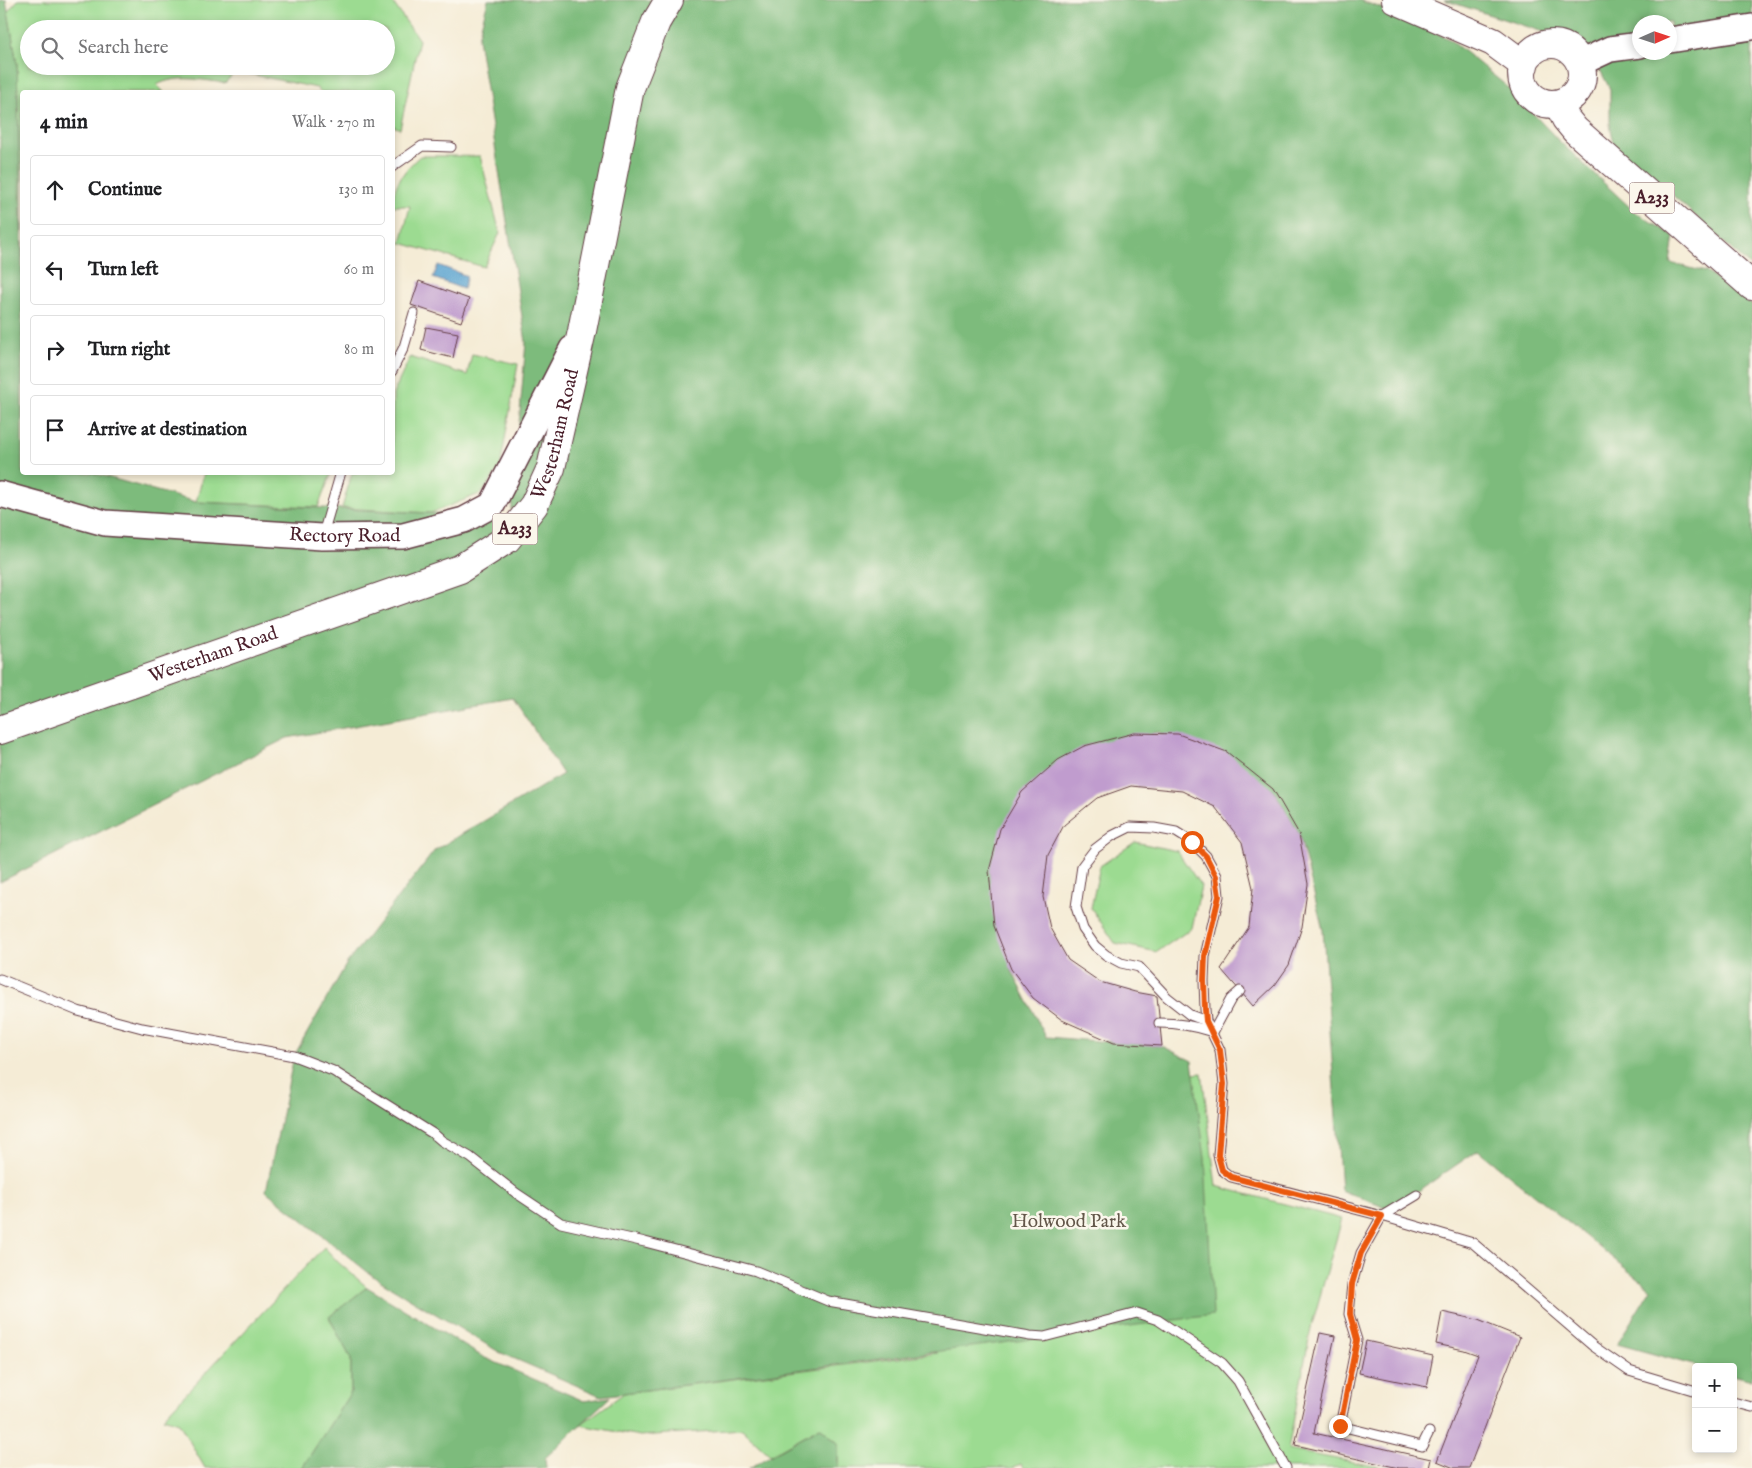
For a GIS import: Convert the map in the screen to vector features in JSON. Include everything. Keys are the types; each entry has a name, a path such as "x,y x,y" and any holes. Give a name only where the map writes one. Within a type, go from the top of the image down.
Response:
{"main road":[{"name":"Westerham Road","path":"0,730 460,568 507,539 534,505 551,468 582,331 630,88 656,22 669,0"},
{"path":"1396,0 1493,42 1524,66"},
{"path":"1552,44 1562,46 1570,50 1580,63 1582,72 1581,84 1573,97 1559,105 1541,102 1532,97 1525,87 1522,76 1524,66 1532,52 1542,46 1552,44"},
{"name":"A233","path":"1559,105 1566,119 1575,130 1752,286"}],"street":[{"path":"1677,39 1752,27"},
{"path":"1580,63 1610,49 1632,46"},
{"name":"Rectory Road","path":"0,494 105,524 322,537 403,536 464,520 492,505 582,331"}],"lane":[{"path":"395,166 422,146 451,147"},
{"path":"395,365 404,347 414,313"},
{"path":"322,537 341,475"},
{"path":"1206,1021 1190,1016 1175,1004 1139,967 1121,963 1106,956 1095,946 1083,929 1076,907 1082,866 1095,849 1112,836 1130,827 1154,828 1176,832 1192,842 1206,856 1216,876 1219,896 1209,937 1204,981 1206,1021 1213,1032 1220,1050 1224,1084 1218,1155 1222,1170 1231,1177 1382,1216 1473,1243 1593,1346 1630,1371 1692,1390"},
{"path":"0,979 78,1011 142,1028 294,1056 333,1071 470,1157 516,1194 561,1223 645,1242 756,1271 828,1301 1030,1336 1044,1336 1137,1313 1158,1320 1222,1363 1238,1381 1286,1468"},
{"path":"1213,1032 1232,999 1240,991"},
{"path":"1159,1023 1178,1023 1213,1032"},
{"path":"1417,1195 1382,1216 1361,1253 1352,1284 1350,1314 1357,1340 1340,1426 1422,1446 1429,1432"},
{"path":"1737,1403 1752,1407"}],"green space":[{"name":"Holwood Park","path":"0,0 6,0 17,64 20,180 20,475 100,475 196,502 511,517 526,342 478,38 488,0 1359,0 1398,14 1449,39 1509,88 1559,141 1635,212 1674,236 1670,263 1706,272 1733,289 1752,305 1752,1380 1737,1376 1737,1363 1692,1363 1692,1365 1617,1344 1651,1289 1478,1150 1391,1210 1341,1190 1323,930 1299,834 1273,789 1159,732 1084,746 1022,792 989,872 1011,969 1046,1037 1162,1046 1192,1061 1205,1158 1213,1315 601,1396 499,1352 374,1277 266,1191 294,1056 347,963 435,850 563,774 513,698 287,738 0,882"},
{"path":"18,0 391,0 419,40 400,129 395,127 395,90 318,90 317,88 255,75 395,75 395,20 20,20 20,75 232,75 225,83 199,79 173,80 157,85 162,90 20,90 20,180 17,64 8,11"},
{"path":"1444,0 1752,0 1752,268 1668,191 1615,148 1610,125 1610,89 1589,49 1568,40"},
{"path":"420,156 480,156 500,233 484,267 401,243 410,206 395,206 395,191 400,178"},
{"path":"472,354 518,364 500,468 482,493 431,513 342,508 351,475 395,475 395,390 410,357 467,375"},
{"path":"203,475 331,475 318,507 196,502"},
{"path":"1135,842 1177,851 1201,886 1192,928 1157,952 1115,943 1091,908 1100,866"},
{"name":"Holwood Park","path":"1056,1071 1169,1076 1202,1073 1216,1186 1342,1219 1311,1328 1288,1450 1386,1468 1023,1468 1021,1464 1012,1468 838,1468 838,1443 820,1427 770,1455 742,1429 640,1436 580,1425 624,1393 938,1353 877,1342"},
{"path":"324,1247 367,1287 329,1317 351,1359 351,1392 302,1468 205,1468 179,1423 163,1418"},
{"path":"367,1287 483,1357 584,1401 610,1397 545,1458 546,1468 302,1468 351,1392 351,1359 329,1317"},
{"path":"820,1427 838,1443 838,1468 749,1468"}],"water":[{"path":"438,265 467,276 463,289 433,278"}],"building":[{"path":"419,281 469,299 461,322 411,305"},
{"path":"426,327 458,333 453,358 421,350"},
{"path":"1134,733 1178,734 1227,752 1273,789 1299,834 1308,884 1302,927 1289,965 1275,985 1253,1006 1221,969 1249,927 1253,888 1242,842 1215,807 1182,791 1131,786 1097,798 1064,825 1048,855 1043,897 1050,928 1068,960 1100,982 1157,996 1162,1046 1114,1043 1062,1020 1033,998 1011,969 994,926 989,871 1000,829 1022,792 1058,760 1084,746"},
{"path":"1442,1312 1478,1320 1520,1337 1469,1468 1454,1468 1437,1461 1478,1355 1436,1344"},
{"path":"1320,1333 1335,1336 1314,1433 1431,1459 1429,1468 1399,1468 1295,1445"},
{"path":"1366,1341 1433,1356 1427,1387 1359,1373"}],"route":[{"path":"1192,842 1206,856 1216,876 1219,896 1205,956 1204,981 1206,1021 1213,1032 1220,1050 1224,1084 1218,1155 1222,1170 1231,1177 1382,1216 1361,1253 1352,1284 1350,1314 1357,1340 1340,1426"}]}
